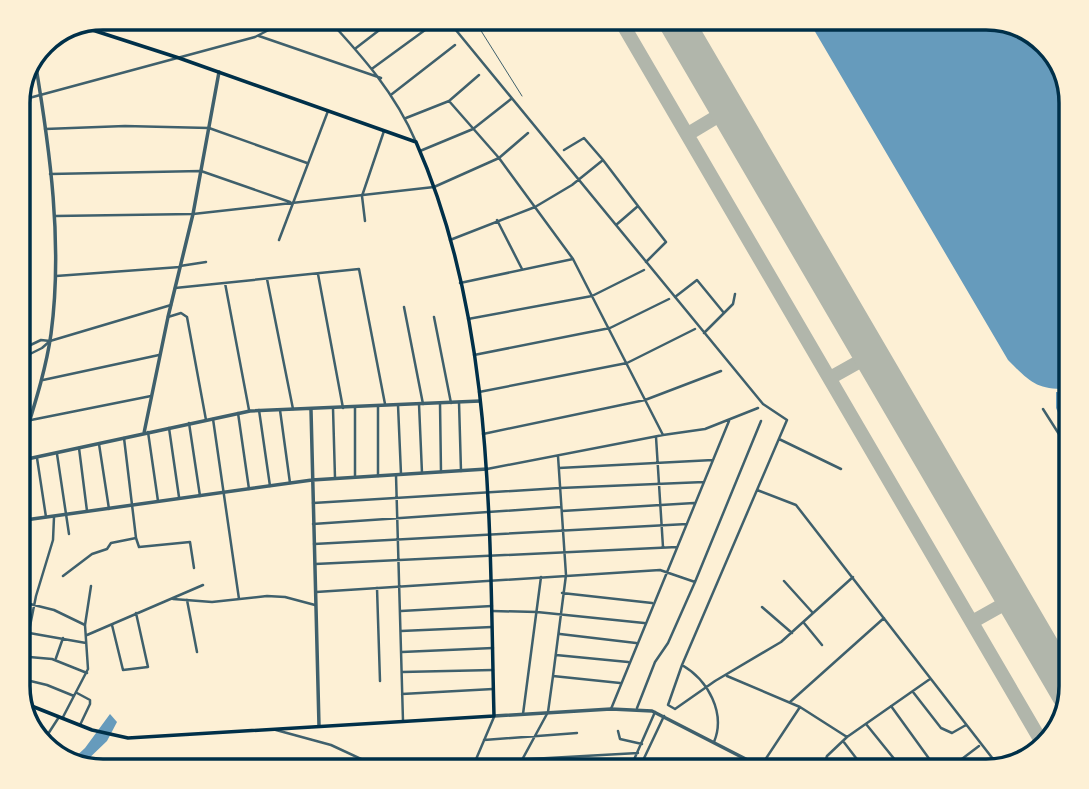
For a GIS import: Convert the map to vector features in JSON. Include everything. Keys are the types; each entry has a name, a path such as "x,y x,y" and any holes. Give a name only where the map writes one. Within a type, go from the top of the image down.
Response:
{"main road":[{"path":"33,706 92,730 113,737 128,738 495,716 487,469 474,355 450,240 434,187 416,142 93,30"}],"street":[{"path":"30,97 259,36 270,30"},
{"path":"339,30 381,78 406,118 416,142"},
{"path":"355,48 379,30"},
{"path":"373,68 425,30"},
{"path":"456,30 763,404 787,420 682,665 668,705 675,709 781,642 853,577"},
{"path":"259,36 381,78"},
{"path":"392,94 455,45"},
{"path":"30,418 50,341 56,276 54,216 37,71"},
{"path":"159,502 146,432 151,396 193,214 219,72"},
{"path":"406,118 449,101 479,75"},
{"path":"420,151 473,129 512,98"},
{"path":"449,101 499,158 573,259 663,435"},
{"path":"279,240 306,163 328,111"},
{"path":"45,129 125,126 209,128 306,163"},
{"path":"365,221 362,196 384,131"},
{"path":"54,216 193,214 434,187 499,158 528,133"},
{"path":"564,150 584,138 666,242 665,246 646,262"},
{"path":"450,240 535,207 603,160"},
{"path":"50,174 201,171 293,203"},
{"path":"617,225 638,206"},
{"path":"497,220 522,270"},
{"path":"460,283 573,259"},
{"path":"56,276 180,267 206,262"},
{"path":"175,288 359,269 385,406"},
{"path":"468,319 592,296 644,270"},
{"path":"318,274 343,408"},
{"path":"267,279 293,410"},
{"path":"675,297 696,280 724,313"},
{"path":"225,283 250,411"},
{"path":"704,333 735,302 735,294"},
{"path":"474,355 610,328 669,299"},
{"path":"30,345 171,305"},
{"path":"404,307 421,404 422,473"},
{"path":"168,317 181,313 187,317 206,420"},
{"path":"434,317 451,403"},
{"path":"479,392 627,363 695,329"},
{"path":"30,354 50,341"},
{"path":"41,380 159,355"},
{"path":"483,434 645,400 721,371"},
{"path":"30,421 151,396"},
{"path":"30,458 250,411 480,401"},
{"path":"459,402 461,471"},
{"path":"440,404 441,472"},
{"path":"398,405 397,518 403,721"},
{"path":"378,406 378,476"},
{"path":"355,407 355,477"},
{"path":"333,408 335,478"},
{"path":"30,520 312,480 487,469 705,429 758,408"},
{"path":"1043,409 1059,433"},
{"path":"259,410 270,486"},
{"path":"281,410 290,483"},
{"path":"312,410 319,726"},
{"path":"238,413 249,489"},
{"path":"213,418 239,599"},
{"path":"611,709 652,603 729,421"},
{"path":"636,708 655,662 668,643 695,582 761,421"},
{"path":"189,423 200,496"},
{"path":"169,428 179,499"},
{"path":"656,436 663,547"},
{"path":"124,438 139,547 190,542 194,568"},
{"path":"779,439 841,469"},
{"path":"99,444 109,509"},
{"path":"79,448 88,512"},
{"path":"57,454 69,534"},
{"path":"522,759 548,712 559,634 566,575 558,456"},
{"path":"37,458 46,518"},
{"path":"559,468 713,460"},
{"path":"313,503 704,482"},
{"path":"756,490 796,505 993,759"},
{"path":"313,524 695,503"},
{"path":"30,626 53,540 54,517"},
{"path":"314,544 687,524"},
{"path":"63,576 92,554 107,550 111,543 136,538"},
{"path":"315,564 677,547"},
{"path":"316,592 667,571 695,582"},
{"path":"523,714 541,577"},
{"path":"784,581 813,613"},
{"path":"86,635 202,585"},
{"path":"48,734 87,673 85,625 91,586"},
{"path":"377,588 380,681"},
{"path":"562,593 652,603"},
{"path":"173,598 212,602 267,596 285,597 316,606"},
{"path":"187,600 197,652"},
{"path":"30,603 54,610 85,625"},
{"path":"762,607 792,633"},
{"path":"400,611 492,609 645,623"},
{"path":"112,624 123,670 148,667 136,613"},
{"path":"789,703 884,618"},
{"path":"803,622 822,645"},
{"path":"400,631 492,627"},
{"path":"30,631 86,643"},
{"path":"559,634 636,643"},
{"path":"56,660 63,638"},
{"path":"401,652 493,648"},
{"path":"556,656 628,662"},
{"path":"30,657 56,660 87,673"},
{"path":"682,665 692,671 706,687 717,710 718,722 713,743"},
{"path":"402,673 493,670"},
{"path":"553,676 620,683"},
{"path":"727,676 800,707 847,737"},
{"path":"826,759 847,737 930,679"},
{"path":"30,681 90,700 79,725"},
{"path":"402,694 494,690"},
{"path":"913,691 940,728 952,733 966,725"},
{"path":"891,706 929,759"},
{"path":"765,759 800,707"},
{"path":"476,759 495,716 636,708 657,712 744,759"},
{"path":"635,759 657,712"},
{"path":"644,759 664,716"},
{"path":"866,724 894,759"},
{"path":"271,728 331,745 360,759"},
{"path":"618,731 620,739 642,744"},
{"path":"484,740 577,733"},
{"path":"843,741 856,759"},
{"path":"963,759 981,745"},
{"path":"522,759 638,752"}],"lane":[{"path":"481,30 522,96"}],"water":[{"path":"814,30 996,30 1031,45 1052,70 1058,88 1059,103 1059,388 1035,384 1008,360"},
{"path":"1056,392 1059,392 1059,415"},
{"path":"110,714 117,722 107,741 89,758 78,755"}],"taxiway":[{"path":"626,30 1038,737"},
{"path":"688,134 728,110"},
{"path":"830,378 871,355"},
{"path":"972,622 1013,599"}],"runway":[{"path":"681,30 1059,677"}]}
